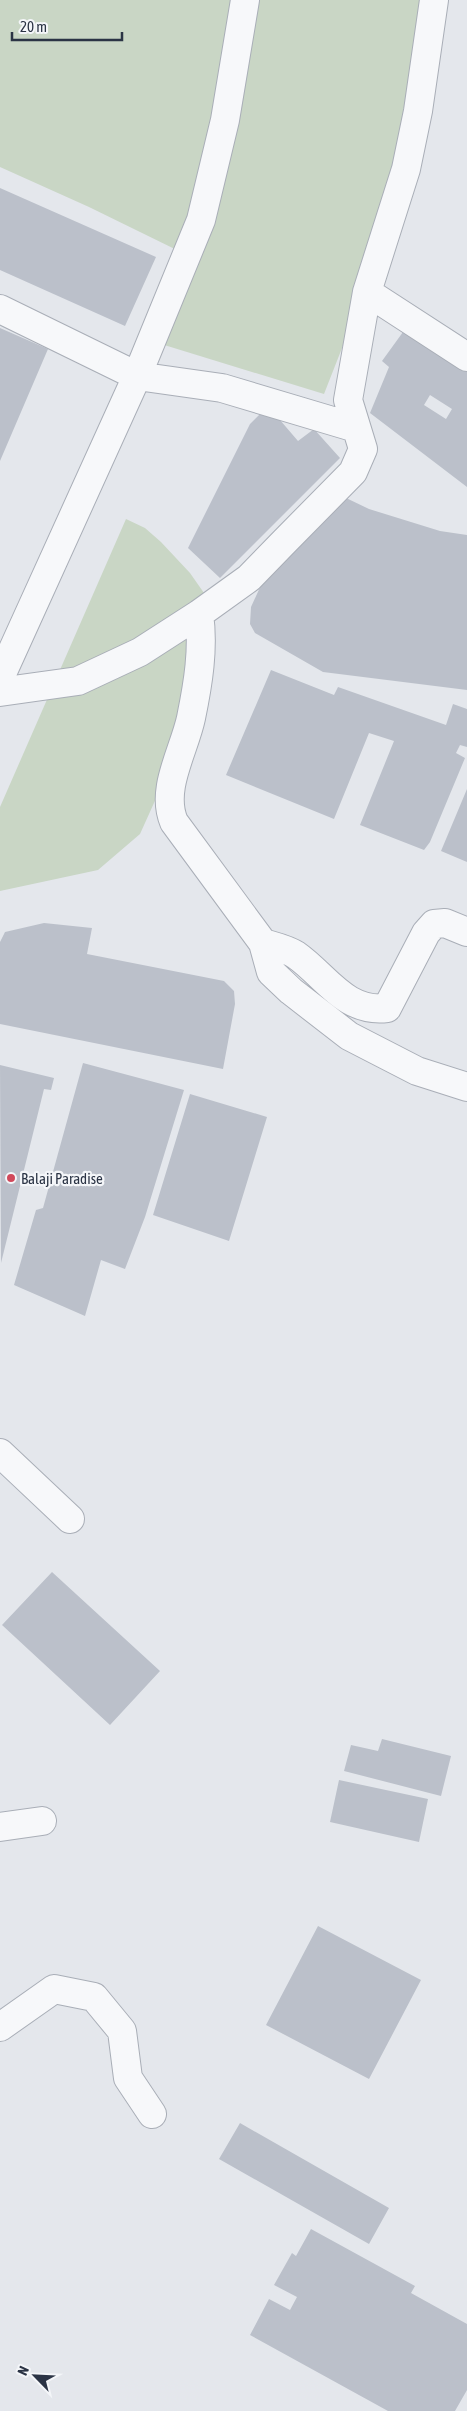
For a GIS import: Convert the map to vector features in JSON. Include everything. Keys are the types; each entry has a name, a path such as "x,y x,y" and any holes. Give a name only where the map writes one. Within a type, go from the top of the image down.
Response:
{"street":[{"path":"0,678 137,376 201,220 225,120 245,0"},
{"path":"0,692 78,681 140,652 199,614 249,578 353,472 363,449 348,400 367,292 406,169 418,110 434,0"},
{"path":"367,292 467,357"},
{"path":"0,308 137,376 222,388 356,428"},
{"path":"199,614 202,638 191,718 169,798 170,814 174,822 263,943 271,972 312,1009 349,1036 416,1071 467,1087"},
{"path":"263,943 295,954 341,996 360,1006 376,1009 387,1008 426,933 434,924 445,923 467,932"},
{"path":"0,1453 70,1519"},
{"path":"0,1828 42,1821"},
{"path":"0,2027 54,1989 94,1997 122,2031 128,2078 152,2114"}],"green space":[{"path":"0,0 430,0 417,72 353,320 324,394 161,344 189,256 89,207 0,167"},
{"path":"126,519 145,528 190,573 204,593 209,612 163,783 140,834 98,870 0,891 0,807"}],"building":[{"path":"0,188 156,257 125,326 0,270"},
{"path":"0,328 48,349 0,461"},
{"path":"403,332 467,372 467,487 370,413 389,367 382,361","holes":["430,395 452,409 446,419 424,405"]},
{"path":"268,406 298,441 314,429 340,458 220,578 188,548 250,424"},
{"path":"344,497 369,509 440,531 467,535 467,690 323,672 255,633 250,624 251,607 262,583 313,533"},
{"path":"271,670 334,695 338,687 446,725 453,704 467,709 467,747 460,745 456,753 465,758 430,842 424,850 360,825 394,741 369,733 334,819 226,775"},
{"path":"467,789 467,862 441,851"},
{"path":"44,923 92,928 87,954 224,981 234,991 235,1004 223,1069 0,1024 0,942 5,932"},
{"path":"83,1063 184,1090 145,1217 125,1269 101,1260 85,1316 14,1285 36,1210 43,1208"},
{"name":"Balaji Paradise","path":"0,1065 54,1078 51,1090 44,1089 1,1263"},
{"path":"190,1094 267,1117 229,1241 153,1215"},
{"path":"52,1572 160,1671 110,1725 2,1625"},
{"path":"382,1739 451,1756 441,1796 344,1771 351,1745 378,1751"},
{"path":"339,1780 428,1799 419,1842 330,1822"},
{"path":"318,1926 421,1980 369,2079 266,2025"},
{"path":"240,2123 389,2208 369,2244 219,2159"},
{"path":"311,2229 415,2286 411,2293 467,2324 467,2390 455,2411 388,2411 250,2335 269,2299 290,2310 297,2297 274,2285 292,2253 296,2256"}],"place":[{"name":"Balaji Paradise","path":"11,1178"}]}
